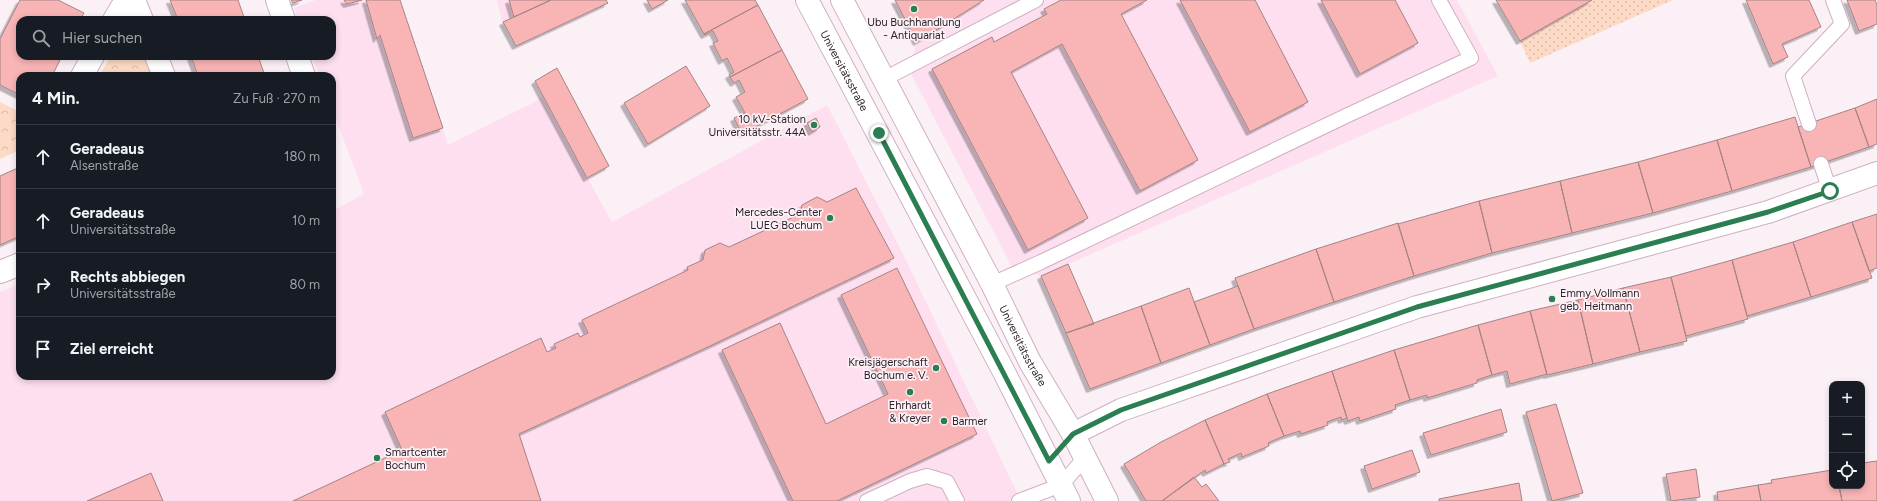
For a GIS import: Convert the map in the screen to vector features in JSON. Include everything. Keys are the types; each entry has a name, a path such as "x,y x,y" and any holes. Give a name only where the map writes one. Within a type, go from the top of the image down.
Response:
{"main road":[{"path":"116,16 126,0"},
{"path":"134,0 140,16"},
{"path":"277,0 283,16"},
{"name":"Universitätsstraße","path":"807,0 883,140 1065,493"},
{"name":"Universitätsstraße","path":"842,0 992,284 1030,362 1073,434 1084,459 1107,501"},
{"path":"84,72 91,60"},
{"path":"158,60 162,72"},
{"path":"298,60 303,72"},
{"path":"1049,461 1073,434 1121,410 1417,307 1768,212 1877,173"},
{"path":"0,272 16,266"}],"lane":[{"path":"884,79 1036,0"},
{"path":"992,284 1048,259 1348,115 1471,58 1439,0"},
{"path":"1809,124 1793,76 1842,24 1833,0"},
{"path":"1822,164 1830,191"},
{"path":"1019,501 1065,493 1084,459"},
{"path":"867,501 910,481 927,476 947,482 957,501"}],"shaded area":[{"path":"316,0 400,0 448,145 533,103 542,96 612,222 827,105 905,258 1021,501 0,501 0,292 16,286 16,380 336,380 336,209 364,194 336,120 336,72 318,72 313,60 336,60 336,16 297,16 294,8"},
{"path":"497,0 550,0 502,22"},
{"path":"985,0 1457,0 1498,76 1041,276 1012,267 909,70 917,42"}],"green space":[{"path":"1592,0 1673,0 1530,63 1520,41"},
{"path":"109,60 147,60 151,72 101,72"},
{"path":"0,102 16,110 16,152 0,159"}],"building":[{"path":"20,0 58,0 84,13 82,16 16,16 16,60 60,60 54,72 16,72 16,93 0,85 0,39"},
{"path":"170,0 238,0 244,16 176,16"},
{"path":"291,0 302,0 293,3"},
{"path":"344,0 362,0 347,4"},
{"path":"366,0 400,0 443,128 413,138 380,35 377,39"},
{"path":"509,0 551,0 514,17"},
{"path":"551,0 606,0 608,3 516,46 503,22"},
{"path":"647,0 668,0 652,9"},
{"path":"685,0 755,0 758,5 704,34"},
{"path":"895,0 984,0 917,42"},
{"path":"1061,0 1147,0 1121,14 1198,160 1140,191 1062,44 1011,72 1088,218 1028,250 932,69 992,37 994,42 1047,14 1044,9"},
{"path":"1180,0 1255,0 1308,102 1250,132"},
{"path":"1321,0 1395,0 1418,43 1360,74"},
{"path":"1496,0 1592,0 1520,41"},
{"path":"1746,0 1809,0 1821,27 1782,44 1788,57 1773,64"},
{"path":"1847,0 1875,0 1877,5 1877,24 1859,31"},
{"path":"758,5 782,50 730,77 729,75 734,72 727,58 722,61 713,43 718,41 713,31 705,35 704,34"},
{"path":"782,50 808,99 742,134 734,118 745,113 736,97 745,92 739,80 734,83 730,77"},
{"path":"192,60 259,60 264,72 197,72"},
{"path":"686,66 710,106 648,144 624,103"},
{"path":"557,68 609,166 587,178 535,81"},
{"path":"1877,99 1877,144 1869,147 1855,108"},
{"path":"1855,108 1869,147 1811,167 1798,127"},
{"path":"1795,117 1811,167 1732,191 1717,140"},
{"name":"10 kV-Station Universitätsstr. 44A","path":"816,118 820,127 812,132 807,123"},
{"path":"1717,140 1732,191 1653,213 1638,162"},
{"path":"1638,162 1653,213 1572,233 1560,181"},
{"path":"16,169 16,238 0,245 0,176"},
{"path":"1560,181 1572,233 1492,253 1479,201"},
{"path":"856,188 894,258 710,346 519,434 541,501 293,501 402,450 385,412 541,338 547,352 556,348 554,344 578,333 580,337 588,333 582,320 688,270 687,267 703,260 705,250 720,243 729,247 800,214 802,205 817,197 827,202"},
{"path":"1479,201 1492,253 1414,276 1398,224"},
{"path":"1877,214 1877,268 1869,271 1852,222"},
{"path":"1852,222 1872,278 1811,297 1793,242"},
{"path":"1398,223 1414,276 1334,302 1316,249"},
{"path":"1793,242 1811,297 1747,316 1732,260"},
{"path":"1316,249 1334,302 1254,329 1235,278"},
{"path":"1732,260 1748,319 1686,336 1671,277"},
{"path":"1068,264 1094,324 1066,333 1041,276"},
{"path":"897,268 977,434 837,501 793,501 722,350 780,323 826,424 888,394 841,295"},
{"path":"1671,277 1687,341 1640,352 1623,288"},
{"path":"1238,286 1254,329 1210,345 1194,302"},
{"path":"1189,288 1210,345 1161,363 1141,306"},
{"path":"1623,288 1640,352 1593,364 1578,300"},
{"path":"1578,300 1593,364 1547,375 1530,311"},
{"path":"1141,306 1161,363 1090,389 1066,333"},
{"path":"1530,311 1547,374 1510,384 1507,371 1492,375 1478,325"},
{"path":"1478,325 1492,375 1477,380 1477,383 1427,398 1427,395 1410,400 1394,350"},
{"path":"1394,350 1410,400 1395,405 1396,409 1360,421 1359,417 1348,421 1332,371"},
{"path":"1332,371 1347,418 1342,420 1341,417 1327,422 1328,425 1301,434 1300,431 1284,436 1267,394"},
{"path":"1267,394 1284,436 1268,443 1269,446 1242,457 1241,453 1228,459 1230,462 1224,464 1205,420"},
{"path":"1556,404 1583,493 1552,501 1526,412"},
{"path":"1501,409 1507,432 1431,455 1423,433"},
{"path":"1205,420 1224,464 1206,473 1205,470 1162,501 1146,501 1124,464 1161,442"},
{"path":"1412,450 1420,472 1372,489 1364,466"},
{"path":"1877,461 1877,501 1842,501 1840,489 1865,489 1865,463"},
{"path":"1696,469 1700,497 1671,501 1666,474"},
{"path":"1829,470 1829,489 1840,489 1842,501 1761,501 1758,485 1772,483 1771,480"},
{"path":"151,473 163,501 87,501"},
{"path":"1194,477 1202,487 1206,484 1219,501 1162,501"},
{"path":"1519,483 1522,501 1439,501 1439,499"},
{"path":"1758,485 1761,501 1718,501 1717,492"}],"place":[{"name":"Ubu Buchhandlung - Antiquariat","path":"914,9"},
{"name":"10 kV-Station Universitätsstr. 44A","path":"814,125"},
{"name":"Mercedes-Center LUEG Bochum","path":"830,218"},
{"name":"Emmy Vollmann geb. Heitmann","path":"1552,299"},
{"name":"Kreisjägerschaft Bochum e. V.","path":"936,368"},
{"name":"Ehrhardt & Kreyer","path":"910,392"},
{"name":"Barmer","path":"944,421"},
{"name":"Smartcenter Bochum","path":"377,458"}],"route":[{"path":"879,133 1049,461 1073,434 1121,410 1417,307 1768,212 1830,191"}]}
